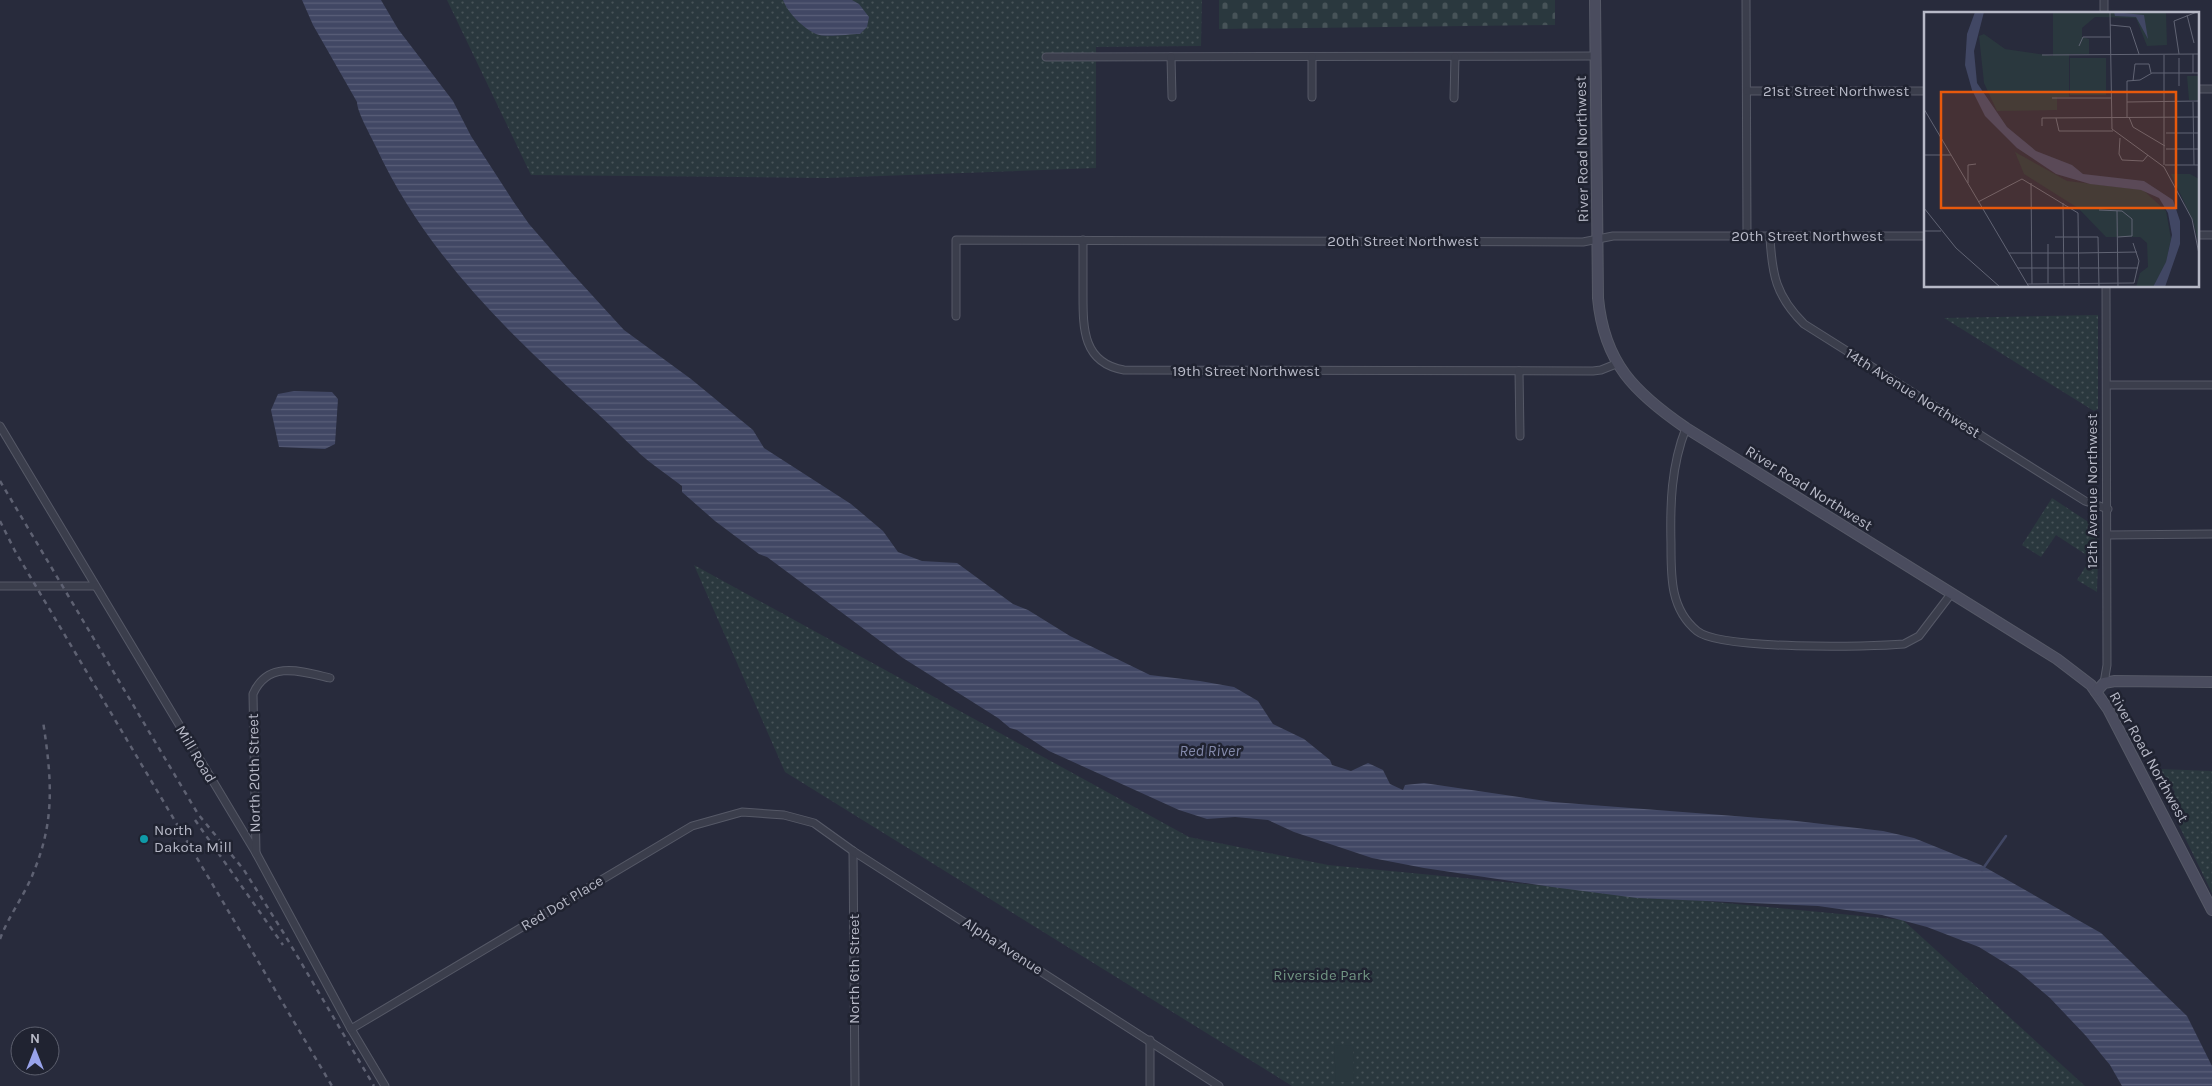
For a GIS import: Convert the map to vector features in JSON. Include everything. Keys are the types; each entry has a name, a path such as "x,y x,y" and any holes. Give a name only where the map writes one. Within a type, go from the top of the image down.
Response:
{"street":[{"name":"River Road Northwest","path":"1595,0 1599,310 1604,336 1616,364 1648,401 1686,428 2070,668 2096,692 2118,727 2212,910"},
{"path":"1746,0 1747,236"},
{"path":"1046,57 1595,56"},
{"path":"1171,57 1172,97"},
{"path":"1454,57 1454,98"},
{"path":"1312,58 1312,97"},
{"name":"21st Street Northwest","path":"1747,91 1924,90"},
{"name":"20th Street Northwest","path":"956,316 956,240 1583,242 1613,236 1924,236"},
{"name":"14th Avenue Northwest","path":"1770,237 1774,275 1779,293 1793,313 1804,324 2085,501 2108,509"},
{"name":"19th Street Northwest","path":"1082,240 1086,338 1090,348 1099,359 1114,368 1124,370 1593,371 1616,364"},
{"name":"12th Avenue Northwest","path":"2104,683 2107,665 2108,535 2106,288"},
{"path":"1519,371 1520,436"},
{"path":"2107,385 2212,384"},
{"name":"Mill Road","path":"0,426 256,853 351,1029 385,1086"},
{"path":"1686,428 1678,451 1672,491 1672,578 1676,603 1681,612 1697,631 1706,637 1730,641 1791,645 1904,644 1919,636 1951,594"},
{"path":"2108,535 2212,534"},
{"path":"0,586 95,586"},
{"name":"North 20th Street","path":"256,853 253,694 262,679 278,671 293,671 330,678"},
{"path":"2096,692 2104,683 2212,682"},
{"name":"Red Dot Place","path":"351,1029 692,826 742,812 784,815"},
{"name":"Alpha Avenue","path":"784,815 814,823 853,851 1219,1086"},
{"name":"North 6th Street","path":"853,851 855,1086"},
{"path":"1150,1040 1150,1086"}],"green space":[{"path":"447,0 1202,0 1201,46 1096,47 1096,168 826,178 531,175"},
{"path":"1219,0 1555,0 1555,25 1219,29"},
{"path":"2098,315 2098,409 2094,411 1944,318"},
{"path":"2052,498 2099,529 2097,592 2077,580 2091,558 2056,535 2041,557 2022,545"},
{"name":"Riverside Park","path":"694,565 1189,837 1328,865 1903,920 2085,1086 1292,1086 785,772"},
{"path":"2160,769 2212,771 2212,893 2167,801 2175,792"},
{"path":"1353,1045 1354,1081 1336,1082 1334,1046"}],"water":[{"name":"Red River","path":"302,0 381,0 398,29 453,101 471,136 529,224 624,330 691,379 753,430 764,448 851,504 883,531 898,552 922,561 957,563 1013,604 1028,610 1070,636 1150,675 1234,687 1258,701 1273,724 1304,739 1330,760 1332,765 1351,771 1368,763 1383,770 1390,784 1403,790 1405,785 1424,783 1553,802 1788,820 1883,831 1914,838 1981,865 2101,933 2187,1016 2212,1066 2212,1086 2122,1086 2110,1065 2086,1036 2050,998 2018,971 1979,947 1927,927 1882,915 1818,906 1637,898 1424,868 1372,858 1294,832 1268,820 1235,817 1207,819 1179,810 1049,751 1017,730 1010,728 998,718 903,658 767,557 759,554 715,521 682,492 682,486 641,455 503,324 445,258 419,223 396,186 359,112 357,102 313,25"},
{"path":"783,0 852,0 859,4 869,17 867,27 860,34 831,36 816,34 796,20"},
{"path":"294,391 332,392 338,399 335,444 325,449 279,447 271,410 278,394"}],"waterway":[{"path":"1982,870 2006,836"}],"railway":[{"path":"0,481 198,814 244,870 374,1086"},
{"path":"0,521 15,551 332,1086"},
{"path":"0,939 30,880 46,833 50,796 43,721"},
{"path":"195,820 283,945"}],"place":[{"name":"North Dakota Mill","path":"144,839"}]}
